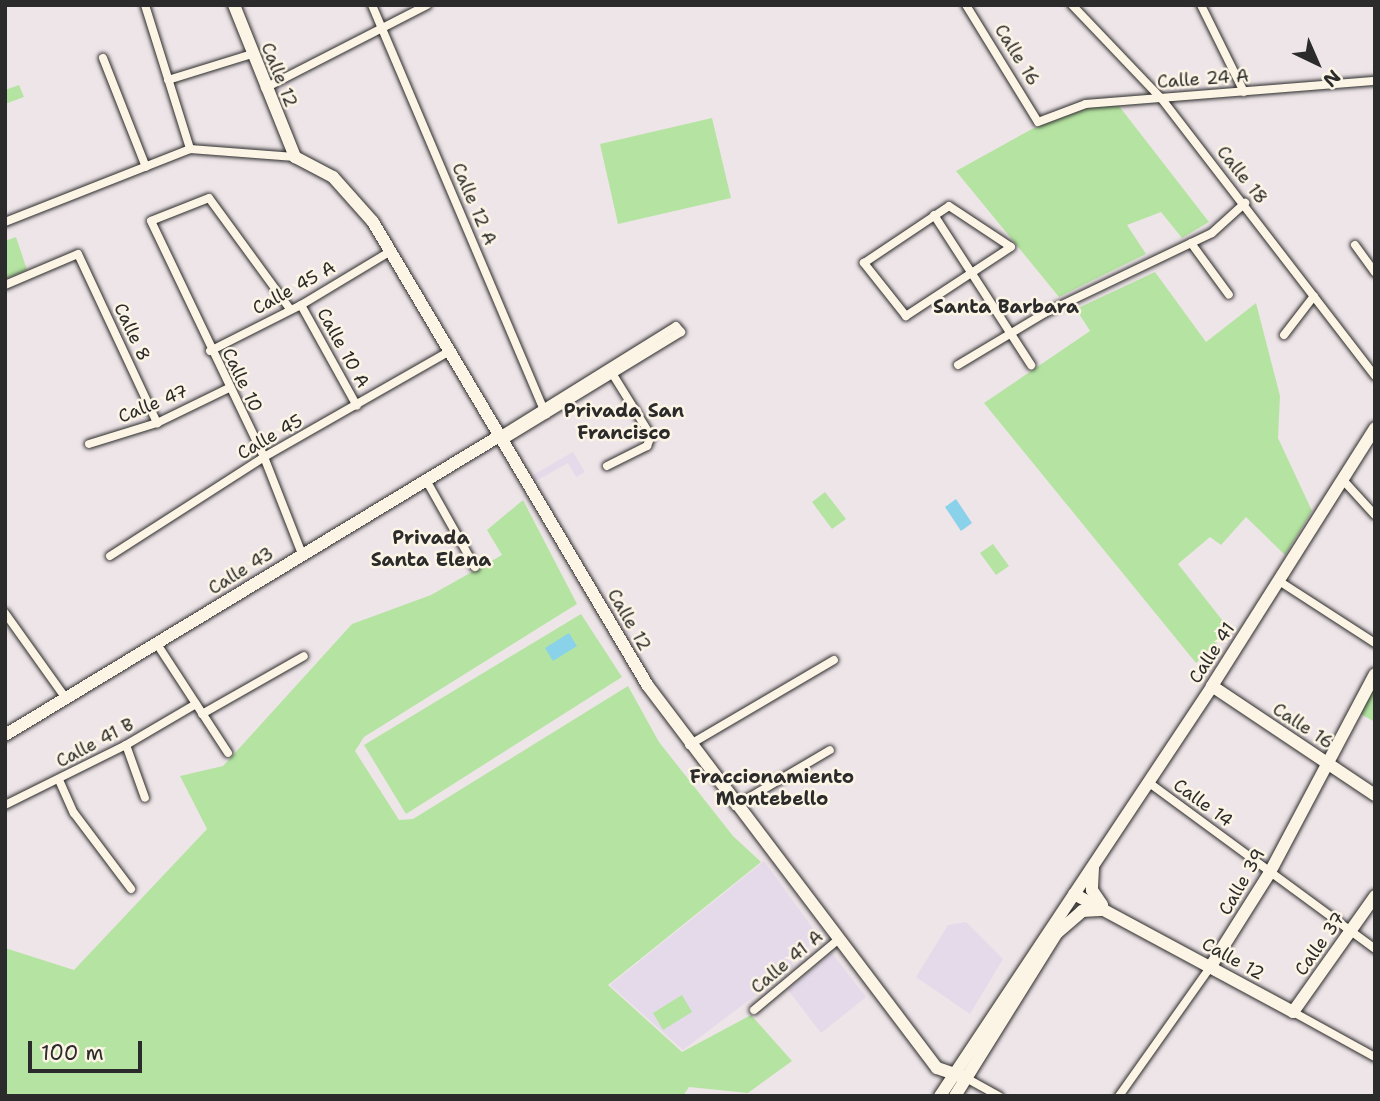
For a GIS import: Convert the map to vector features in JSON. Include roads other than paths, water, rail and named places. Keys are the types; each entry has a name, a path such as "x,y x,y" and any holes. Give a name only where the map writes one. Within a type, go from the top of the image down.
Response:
{"street":[{"path":"5,222 190,149 145,5"},
{"name":"Calle 12","path":"234,5 251,54 295,157"},
{"name":"Calle 12 A","path":"372,5 545,411"},
{"path":"265,88 427,5"},
{"name":"Calle 16","path":"966,5 1038,122"},
{"name":"Calle 18","path":"1072,5 1161,98 1245,203 1375,376"},
{"path":"1201,5 1244,92"},
{"path":"168,80 251,54"},
{"path":"103,58 146,167"},
{"name":"Calle 24 A","path":"1038,122 1086,104 1375,81"},
{"name":"Calle 12","path":"190,149 295,157 333,177 367,214 619,639 689,745 937,1068 960,1077"},
{"name":"Calle 10 A","path":"151,221 209,198 290,309"},
{"path":"958,365 1012,331 1212,233 1245,203"},
{"path":"949,206 1011,247 973,273 905,316 864,263 949,206"},
{"path":"934,215 1012,331 1031,365"},
{"name":"Calle 10","path":"151,221 227,389 264,457 302,554"},
{"path":"1191,243 1229,295"},
{"path":"1355,245 1375,273"},
{"name":"Calle 45 A","path":"210,351 301,305 391,251"},
{"name":"Calle 8","path":"5,285 78,254 158,423"},
{"path":"1284,335 1314,296"},
{"name":"Calle 10 A","path":"301,305 357,406"},
{"path":"501,438 681,332 676,326 612,372"},
{"name":"Calle 45","path":"110,556 264,457 450,351"},
{"path":"607,466 647,446 651,436 612,372"},
{"name":"Calle 47","path":"89,444 158,423 227,389"},
{"name":"Calle 41","path":"960,1077 1074,894 1212,685 1375,428"},
{"name":"Calle 43","path":"5,735 302,554 501,438"},
{"path":"426,480 475,567"},
{"path":"1343,480 1375,515"},
{"path":"1279,581 1375,643"},
{"path":"5,613 65,697"},
{"path":"157,644 228,753"},
{"path":"202,714 304,656"},
{"path":"689,745 834,660"},
{"name":"Calle 39","path":"1119,1096 1211,966 1269,874 1326,761 1375,674"},
{"name":"Calle 16","path":"1212,685 1375,795"},
{"name":"Calle 41 B","path":"5,805 126,745 196,704"},
{"path":"126,745 145,798"},
{"path":"735,806 830,750"},
{"path":"59,780 74,813 131,889"},
{"name":"Calle 14","path":"1148,782 1269,874 1375,949"},
{"path":"1097,860 1092,890 1107,911"},
{"name":"Calle 12","path":"1074,894 1375,1056"},
{"name":"Calle 37","path":"1293,1013 1375,895"},
{"path":"940,1096 960,1077 1064,924 1082,911 1107,911"},
{"name":"Calle 41 A","path":"754,1010 839,939"},
{"path":"955,1096 960,1077"},
{"path":"960,1077 999,1096"}],"water":[{"path":"956,499 972,523 961,531 945,507"},
{"path":"569,633 577,646 553,661 545,648"}],"district":[{"name":"Santa Barbara","path":"1006,307"},
{"name":"Privada San Francisco","path":"624,422"},
{"name":"Privada Santa Elena","path":"431,549"},
{"name":"Fraccionamiento Montebello","path":"772,788"}]}
